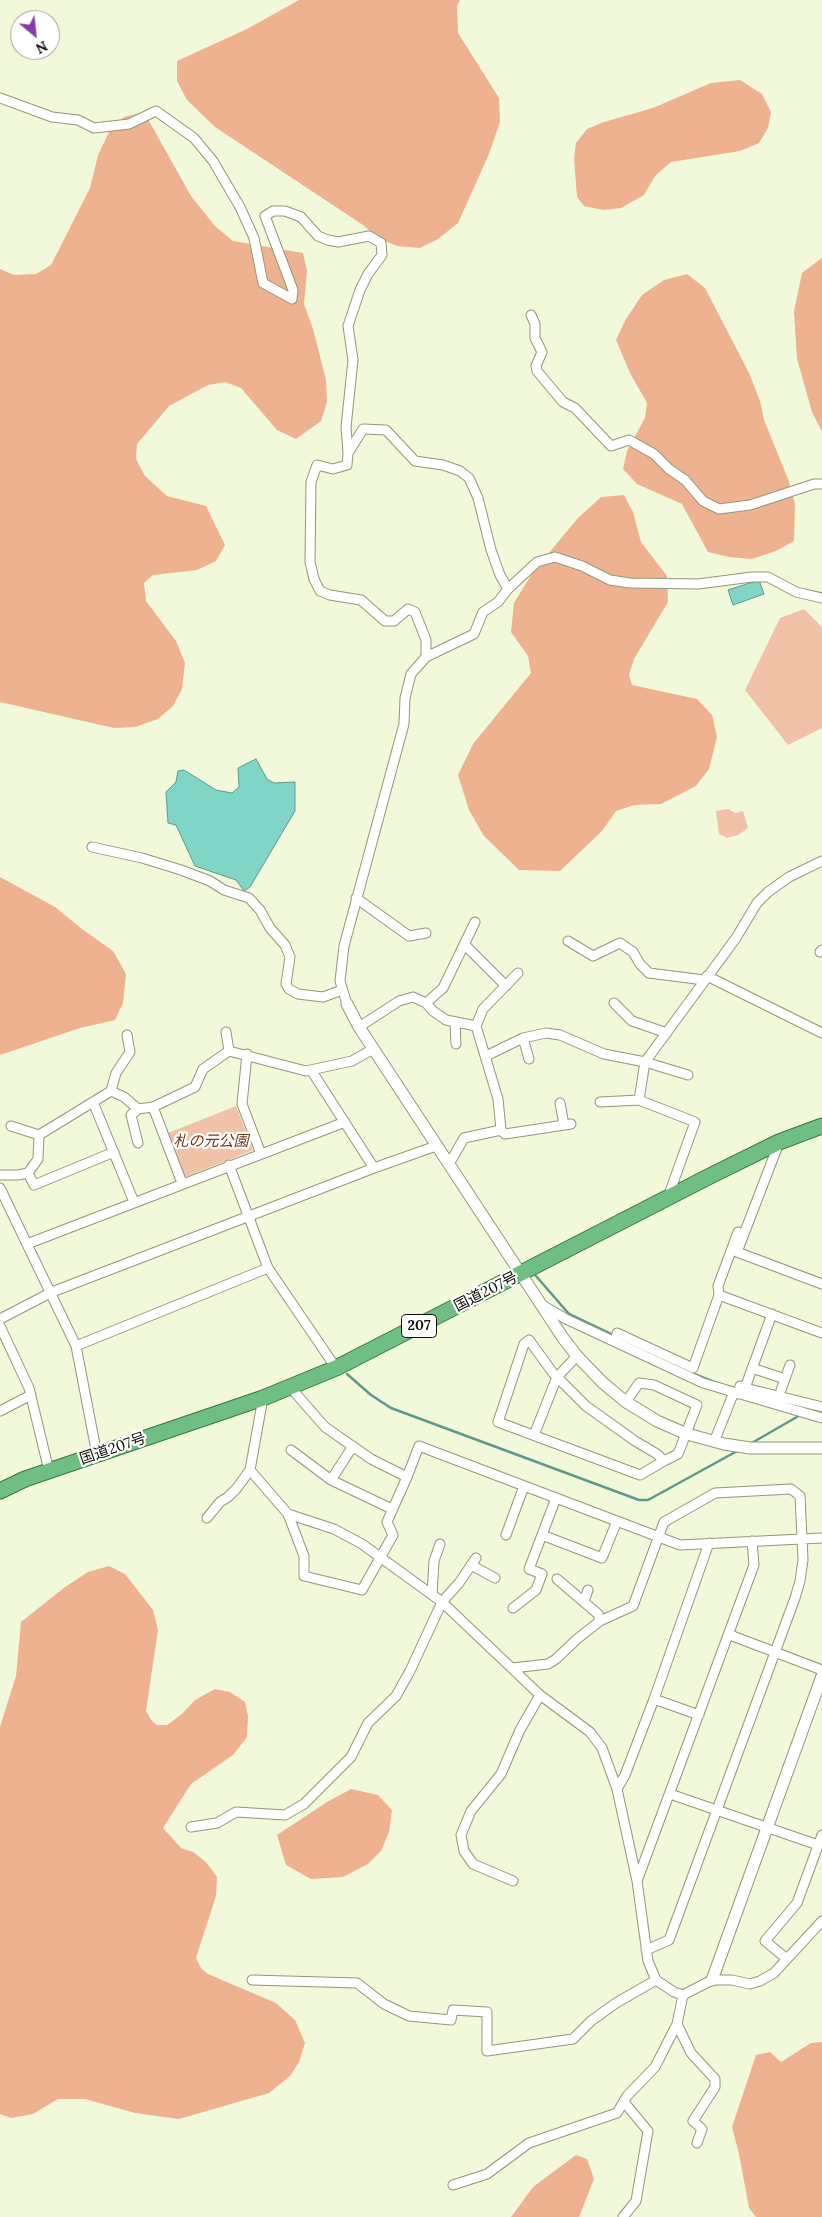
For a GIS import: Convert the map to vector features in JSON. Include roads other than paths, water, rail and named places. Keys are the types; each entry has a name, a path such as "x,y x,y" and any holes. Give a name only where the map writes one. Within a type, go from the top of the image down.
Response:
{"highway":[{"name":"国道207号","path":"0,1491 49,1471 263,1398 336,1368 779,1142 822,1126"}],"street":[{"path":"0,98 52,117 78,120 94,128 129,124 156,111 194,138 213,161 240,207 254,238 263,283 292,299 293,290 265,216 273,211 285,212 301,217 318,236 328,240 338,242 369,236 381,243 382,255 368,274 360,290 348,326 353,360 346,427 348,454 346,465 333,469 317,465 311,482 312,539 310,562 314,579 320,591 330,596 361,600 385,621 394,622 408,609 415,612 426,640 426,657"},
{"path":"531,315 535,324 535,338 542,352 536,366 537,371 563,402 575,408 611,446 630,440 654,454 668,469 685,480 703,502 719,509 750,505 814,484 822,484"},
{"path":"348,454 363,429 386,430 415,461 442,465 460,471 469,478 478,498 491,550 500,575 508,589"},
{"path":"822,598 796,592 768,577 752,576 698,584 630,583 610,580 582,566 555,557 537,562 508,589 498,602 483,612 474,634 426,657 411,674 405,698 404,724 356,898 341,965 340,981 347,1004 359,1027 436,1146 577,1356 603,1383 626,1402 656,1421 687,1434 714,1442 768,1450 822,1448"},
{"path":"92,847 142,858 181,870 210,881 224,890 249,898 260,910 270,928 285,945 290,957 286,984 289,989 298,994 323,997 342,990"},
{"path":"639,1100 645,1062 736,938 751,912 768,892 789,877 822,860"},
{"path":"356,898 409,936 426,933"},
{"path":"426,1002 443,988 475,922"},
{"path":"568,941 593,956 620,943 633,952 640,964 649,973 706,978 822,1033"},
{"path":"465,945 506,986"},
{"path":"518,973 483,1010 476,1026 498,1099 501,1130 505,1134 568,1125 560,1103"},
{"path":"359,1027 406,998 413,997 426,1002 440,1017 455,1023 476,1026"},
{"path":"614,1003 632,1021 667,1033"},
{"path":"455,1023 456,1044"},
{"path":"226,1032 229,1051"},
{"path":"486,1056 523,1038 546,1033 560,1035 604,1054 645,1062 688,1075"},
{"path":"11,1126 39,1135 111,1091 116,1073 130,1052 127,1035"},
{"path":"523,1038 528,1059"},
{"path":"138,1143 131,1116 138,1109 152,1107 195,1087 203,1069 229,1051 247,1054 300,1070 311,1070 352,1061 373,1049"},
{"path":"247,1054 242,1104 261,1154"},
{"path":"311,1070 374,1168"},
{"path":"111,1091 124,1097 138,1109"},
{"path":"600,1102 639,1100 695,1122 667,1199"},
{"path":"93,1102 134,1202"},
{"path":"152,1107 182,1183"},
{"path":"27,1244 345,1122"},
{"path":"449,1164 464,1138 501,1130"},
{"path":"0,1175 28,1173 38,1159 39,1135"},
{"path":"779,1142 737,1252 822,1284"},
{"path":"0,1319 52,1292 436,1146"},
{"path":"28,1173 34,1185 114,1152"},
{"path":"229,1165 268,1268 336,1368"},
{"path":"0,1188 52,1292 76,1346 97,1455"},
{"path":"615,1341 617,1333 693,1368 719,1295 718,1286 738,1232"},
{"path":"76,1346 268,1268"},
{"path":"719,1295 822,1333"},
{"path":"540,1303 566,1319 703,1383 822,1407"},
{"path":"714,1442 739,1390 752,1368 772,1314"},
{"path":"0,1326 31,1395 49,1471"},
{"path":"626,1402 639,1383 654,1385 697,1406 678,1454 640,1475 498,1422 524,1344 529,1340 557,1378 586,1406 635,1441 657,1454 664,1461"},
{"path":"534,1435 557,1378 577,1356"},
{"path":"781,1390 790,1365"},
{"path":"752,1368 785,1379"},
{"path":"290,1387 325,1428 371,1459 407,1477"},
{"path":"739,1390 822,1418"},
{"path":"0,1411 31,1395"},
{"path":"206,1518 220,1502 237,1488 250,1470 263,1398"},
{"path":"331,1480 353,1446"},
{"path":"250,1470 288,1514 304,1556 304,1576 362,1590 393,1534 387,1522 419,1446 680,1545 822,1538"},
{"path":"291,1450 331,1480 392,1509"},
{"path":"506,1535 524,1486"},
{"path":"512,1668 548,1664 600,1621 633,1606 664,1522 715,1493 791,1489 800,1496 803,1538 800,1581 669,1940 646,1950"},
{"path":"513,1608 536,1590 542,1574 529,1569 556,1498"},
{"path":"288,1514 334,1529 362,1544 442,1602 540,1695 590,1732 602,1748 617,1789 636,1881 648,1961 656,1980 674,1992 683,1995 712,1980 732,1980 750,1984 760,1981 774,1973 822,1921"},
{"path":"542,1535 602,1558 617,1521"},
{"path":"636,1881 730,1635 754,1565 752,1541"},
{"path":"617,1789 625,1775 654,1699 709,1543"},
{"path":"432,1595 434,1561 440,1544"},
{"path":"191,1827 217,1823 236,1812 285,1814 304,1804 351,1757 368,1723 396,1696 410,1671 442,1602 460,1583 474,1562 494,1578"},
{"path":"557,1579 598,1614 600,1621"},
{"path":"584,1601 588,1590"},
{"path":"730,1635 822,1670"},
{"path":"712,1980 822,1676"},
{"path":"512,1881 473,1864 464,1851 461,1835 471,1811 501,1774 520,1730 540,1695"},
{"path":"654,1699 699,1715"},
{"path":"670,1794 818,1845"},
{"path":"787,1959 765,1940 797,1903 822,1835"},
{"path":"252,1980 357,1983 384,2004 409,2016 452,2020 453,2010 487,2012 487,2052 573,2039 591,2021 616,2003 656,1980"},
{"path":"452,2185 487,2174 529,2143 617,2113 627,2096 656,2067 677,2024 683,1995"},
{"path":"677,2024 691,2053 715,2079 715,2087 693,2121 702,2129 697,2143"},
{"path":"623,2217 636,2201 648,2131 624,2102"}],"water":[{"path":"759,580 764,594 733,605 728,590"},
{"path":"256,759 267,779 274,783 295,782 295,811 250,887 244,891 236,880 195,866 176,825 168,823 166,792 176,782 178,771 184,770 216,790 232,793 239,787 238,768"}],"waterway":[{"path":"536,1276 569,1314 615,1336"},
{"path":"624,1341 642,1350"},
{"path":"347,1374 371,1395 391,1408 639,1500 648,1500 739,1450"},
{"path":"694,1374 717,1383"},
{"path":"787,1403 822,1412"},
{"path":"750,1444 802,1414"}],"park label":[{"name":"札の元公園","path":"211,1142"}]}
